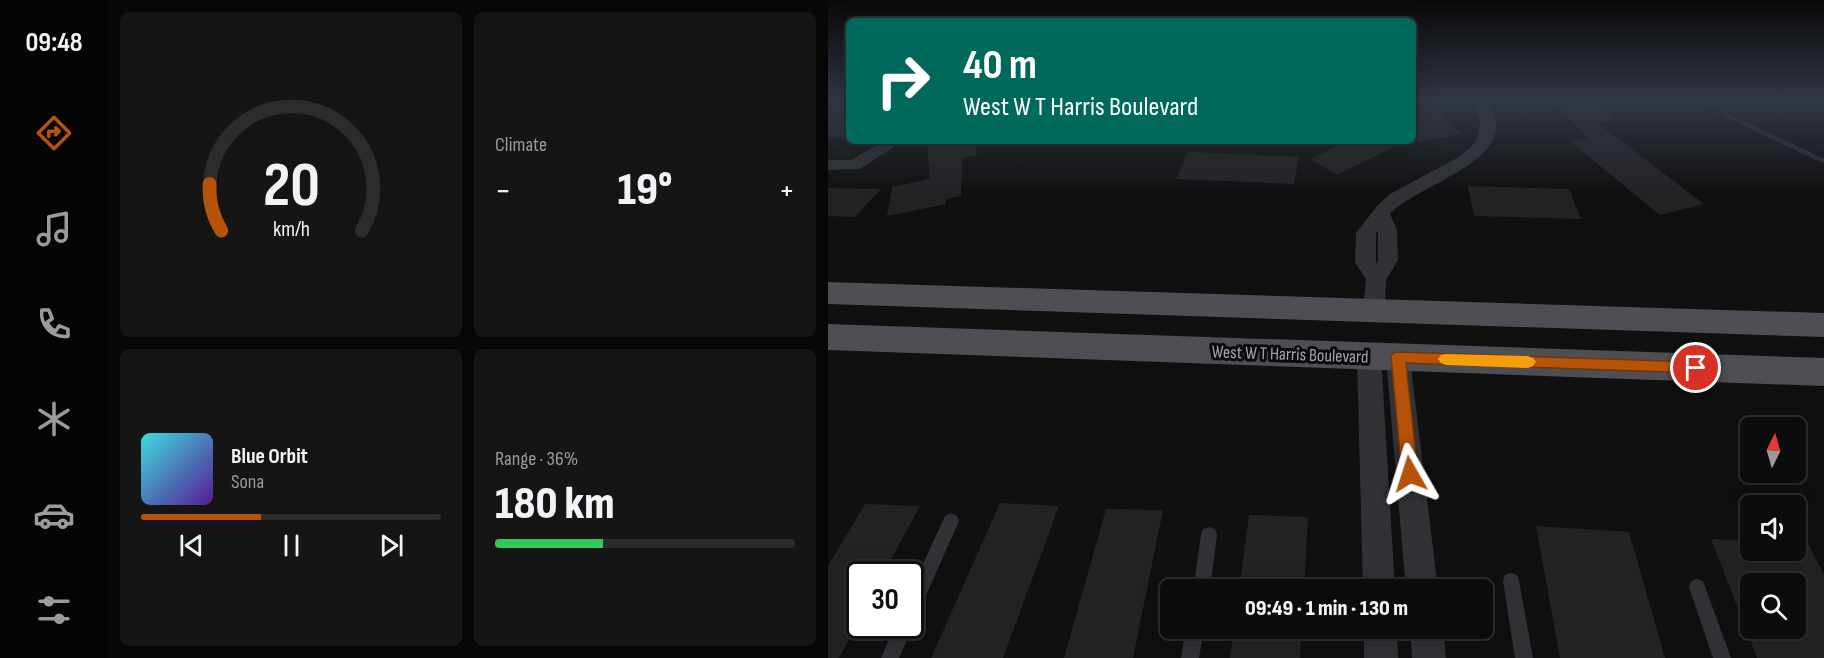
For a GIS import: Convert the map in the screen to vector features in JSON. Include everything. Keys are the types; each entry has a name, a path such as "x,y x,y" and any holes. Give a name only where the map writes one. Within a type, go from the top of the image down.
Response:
{"main road":[{"path":"828,293 1824,325"},
{"path":"1069,345 1153,333 1222,329 1344,331 1358,328 1371,319 1374,311"},
{"name":"West W T Harris Boulevard","path":"828,337 1824,372"},
{"path":"1384,357 1407,342 1434,337 1824,339"}],"street":[{"path":"1374,311 1376,279 1387,264 1387,230 1381,214 1395,198 1413,187 1465,163 1480,147 1487,132"},
{"path":"828,165 854,165 890,144"},
{"path":"1378,579 1384,357"},
{"path":"1384,357 1420,579"},
{"path":"1381,639 1382,658"},
{"path":"1427,639 1429,658"}],"lane":[{"path":"924,581 951,521"},
{"path":"1203,579 1209,535"},
{"path":"1511,581 1524,658"},
{"path":"1697,587 1722,658"},
{"path":"890,658 898,639"},
{"path":"1190,658 1193,639"}],"building":[{"path":"828,132 846,132 846,136 828,139"},
{"path":"1416,132 1459,132 1461,134 1420,142 1416,137"},
{"path":"1581,132 1609,132 1704,204 1660,215 1571,142 1587,138"},
{"path":"927,144 975,144 977,155 962,158 961,196 946,199 946,204 887,216 892,187 930,179"},
{"path":"1342,144 1399,144 1337,175 1311,159"},
{"path":"1188,152 1299,157 1294,184 1176,179"},
{"path":"1468,186 1569,189 1581,219 1474,216"},
{"path":"828,188 881,189 855,217 828,216"},
{"path":"1000,503 1059,506 1003,658 931,658"},
{"path":"865,504 920,506 890,561 846,561 846,639 849,639 839,658 828,658 828,566"},
{"path":"1106,509 1163,510 1133,658 1064,658"},
{"path":"1249,515 1308,517 1305,579 1240,579"},
{"path":"1536,526 1629,532 1665,658 1560,658"},
{"path":"1711,539 1740,540 1740,561 1806,561 1806,545 1809,545 1824,575 1824,658 1757,658 1750,639 1806,639 1806,573 1740,573 1740,614"},
{"path":"1233,639 1301,639 1300,658 1230,658"}],"waterway":[{"path":"1762,132 1824,161"}],"slow traffic":[{"path":"1446,359 1528,362"}],"route":[{"path":"1410,474 1398,357 1696,368"}]}
